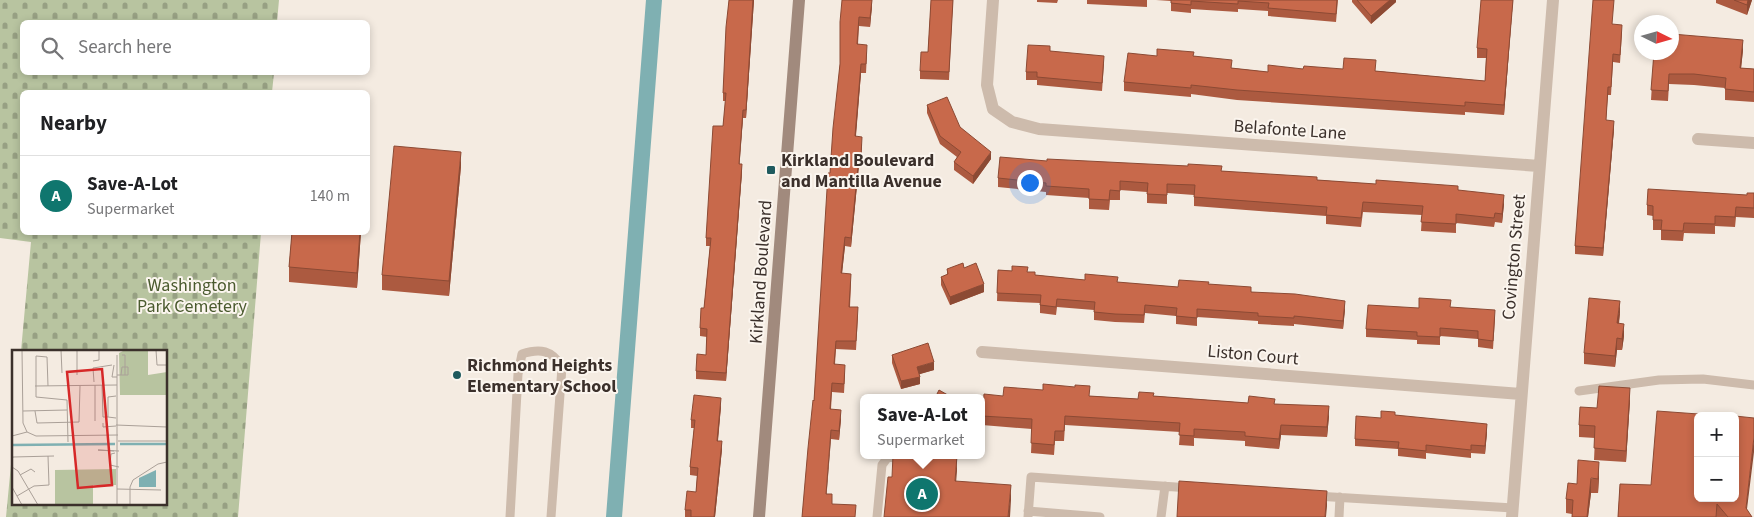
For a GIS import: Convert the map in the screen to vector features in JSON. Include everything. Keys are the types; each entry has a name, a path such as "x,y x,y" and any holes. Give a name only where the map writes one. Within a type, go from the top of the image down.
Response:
{"street":[{"name":"Kirkland Boulevard","path":"759,517 799,0"},
{"name":"Belafonte Lane","path":"993,0 988,84 993,109 1012,122 1039,129 1539,166"},
{"name":"Covington Street","path":"1512,513 1552,0"},
{"path":"1698,139 1754,143"},
{"name":"Liston Court","path":"982,352 1521,394"}],"lane":[{"path":"510,517 518,374 522,354 534,350 544,351 553,356 562,367 551,517"},
{"path":"1579,390 1659,380 1703,379 1754,385"},
{"path":"877,517 882,465 887,459"},
{"path":"902,459 915,460"},
{"path":"1100,517 1028,514 1031,477 1204,488"},
{"path":"1162,517 1165,486"},
{"path":"1311,495 1512,513"},
{"path":"1340,497 1340,517"}],"green space":[{"name":"Washington Park Cemetery","path":"0,0 279,0 277,20 20,20 20,75 274,75 272,90 20,90 20,235 261,235 238,517 6,517 12,454 12,504 168,504 168,350 21,350 31,242 0,238"}],"building":[{"path":"729,0 753,0 746,110 743,110 739,164 742,164 726,373 696,371 697,354 706,355 707,329 700,328 701,308 704,308 711,238 706,238 713,126 723,126 726,93 723,93"},
{"path":"842,0 872,0 870,18 859,17 857,44 867,45 866,64 861,64 855,136 862,137 861,156 859,156 851,238 845,237 841,273 851,274 849,307 858,307 856,341 836,341 834,364 845,365 844,384 832,383 830,409 841,410 839,431 831,430 826,494 832,494 832,504 856,505 855,517 802,517 814,401 828,173 830,173 840,64"},
{"path":"931,0 953,0 949,72 920,71 921,52 928,52"},
{"path":"1171,0 1337,0 1336,14 1268,8 1269,3 1238,1 1238,4 1191,1 1191,5 1171,3"},
{"path":"1357,0 1390,0 1371,16"},
{"path":"1481,0 1513,0 1504,105 1465,102 1465,106 1191,85 1191,88 1124,82 1128,53 1157,56 1157,49 1194,52 1193,56 1232,60 1231,68 1268,72 1268,65 1303,69 1304,66 1343,69 1344,58 1376,60 1375,71 1485,81 1487,49 1477,48"},
{"path":"1593,0 1614,0 1612,24 1622,25 1620,55 1613,54 1611,87 1608,87 1606,120 1614,121 1603,248 1575,246"},
{"path":"1734,0 1748,0 1747,5"},
{"path":"1679,35 1743,40 1740,68 1754,69 1754,92 1725,89 1726,78 1694,74 1669,74 1668,91 1651,90 1653,60 1679,60"},
{"path":"1028,45 1050,46 1050,51 1104,56 1102,83 1037,77 1037,72 1026,72"},
{"path":"947,97 960,127 991,152 973,176 954,162 961,152 940,136 927,105"},
{"path":"394,146 461,152 449,281 382,275"},
{"path":"1000,157 1047,161 1047,159 1222,166 1221,171 1317,177 1317,180 1376,184 1376,180 1458,186 1458,190 1504,195 1502,214 1495,213 1494,218 1456,214 1456,224 1421,222 1423,206 1363,202 1361,218 1326,215 1327,207 1194,197 1195,185 1167,184 1167,195 1147,194 1148,183 1120,181 1120,191 1110,190 1109,200 1089,199 1089,189 1046,186 1046,183 998,178"},
{"path":"1648,189 1747,195 1747,193 1754,193 1754,208 1736,207 1735,217 1715,216 1715,224 1684,223 1683,231 1661,230 1662,220 1653,220 1653,206 1647,205"},
{"path":"292,235 360,235 357,273 289,267"},
{"path":"963,263 964,268 976,263 984,284 950,297 941,277 948,274 947,269"},
{"path":"1012,266 1028,267 1027,272 1035,272 1035,275 1085,280 1085,274 1118,277 1117,282 1178,287 1179,280 1209,282 1208,284 1251,287 1251,292 1295,294 1345,301 1343,321 1294,316 1294,318 1258,316 1258,313 1197,309 1197,318 1176,316 1177,308 1145,305 1144,315 1115,314 1094,312 1095,302 1057,299 1056,307 1040,305 1041,295 997,293 998,270 1012,271"},
{"path":"1419,298 1451,300 1450,307 1495,310 1493,341 1478,339 1478,331 1440,328 1440,337 1417,336 1417,332 1366,329 1368,305 1419,308"},
{"path":"1589,298 1620,301 1617,323 1624,324 1622,339 1617,338 1615,356 1584,353"},
{"path":"928,343 934,362 917,367 920,377 901,381 892,355"},
{"path":"1043,384 1075,387 1075,385 1090,386 1089,396 1138,399 1139,392 1154,393 1153,396 1248,403 1249,396 1275,399 1274,404 1329,406 1327,427 1281,425 1279,439 1245,436 1245,432 1194,429 1194,436 1179,435 1180,423 1065,416 1064,431 1055,431 1054,445 1031,443 1032,419 985,416 985,394 1003,396 1004,387 1043,390"},
{"path":"1599,386 1630,388 1626,451 1594,448 1595,426 1579,425 1580,407 1597,408"},
{"path":"939,390 946,394 937,394"},
{"path":"694,395 721,398 717,441 722,441 714,517 691,517 691,510 685,510 687,491 696,492 698,468 690,467 695,420 691,420"},
{"path":"1381,411 1395,412 1395,415 1487,424 1485,446 1471,445 1471,450 1426,445 1426,451 1398,448 1399,442 1355,439 1356,416 1381,418"},
{"path":"1657,411 1694,414 1694,502 1739,502 1739,416 1754,418 1754,437 1746,508 1752,517 1728,517 1717,504 1716,517 1618,517 1620,484 1651,485"},
{"path":"893,459 957,459 955,481 1011,485 1008,517 884,517 888,477 892,477"},
{"path":"1578,460 1599,462 1598,479 1591,478 1587,517 1572,517 1573,500 1566,499 1568,483 1577,484"},
{"path":"1179,481 1327,491 1325,517 1177,517"}],"waterway":[{"path":"614,517 654,0"}],"place":[{"name":"Kirkland Boulevard and Mantilla Avenue","path":"771,170"},
{"name":"Richmond Heights Elementary School","path":"457,375"},
{"name":"Save-A-Lot","path":"922,494"}]}
